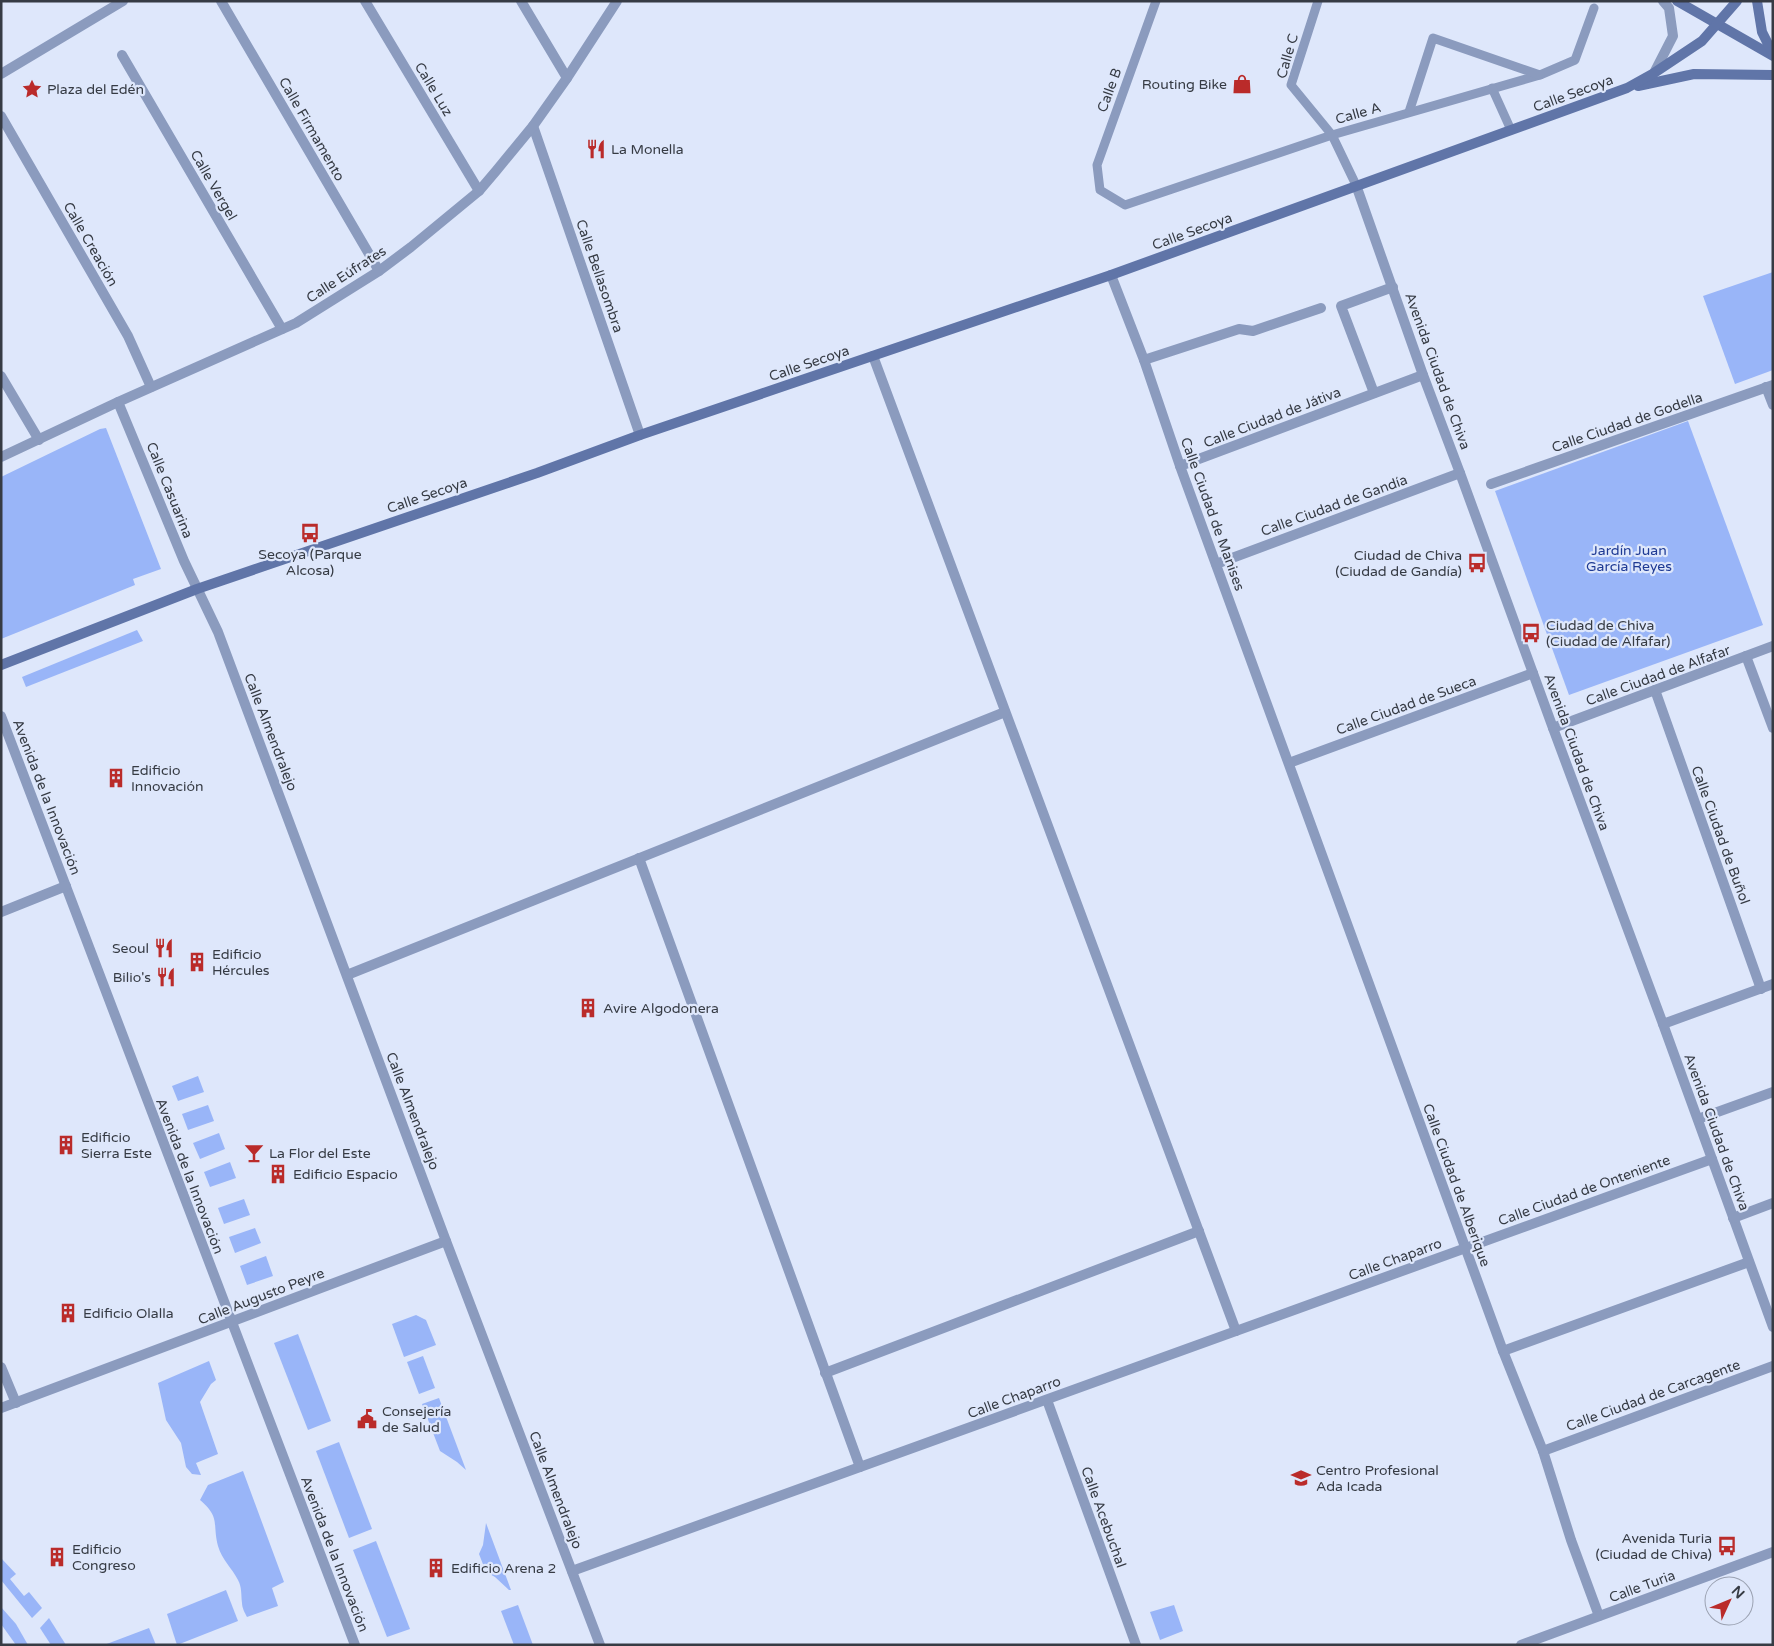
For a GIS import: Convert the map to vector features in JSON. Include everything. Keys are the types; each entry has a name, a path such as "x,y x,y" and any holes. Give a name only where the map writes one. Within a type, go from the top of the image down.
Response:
{"main road":[{"path":"1677,1 1773,55"},
{"path":"1627,88 1654,74 1702,41 1737,1"},
{"path":"1757,1 1762,32 1773,55"},
{"path":"1627,88 1694,74 1773,75"},
{"name":"Calle Secoya","path":"1,665 197,589 640,435 1111,275 1627,88"}],"street":[{"path":"1,74 123,1"},
{"name":"Calle Firmamento","path":"221,1 380,271"},
{"name":"Calle Luz","path":"365,1 479,191"},
{"path":"520,1 567,78"},
{"name":"Calle Eúfrates","path":"1,458 118,402 296,323 380,271 479,191 533,126 617,1"},
{"path":"1654,74 1673,36 1670,8 1663,1"},
{"name":"Calle Vergel","path":"122,55 282,329"},
{"name":"Calle Creación","path":"1,116 128,336 151,387"},
{"name":"Calle Bellasombra","path":"533,126 640,435"},
{"name":"Avenida Ciudad de Chiva","path":"1356,185 1423,375 1772,1320"},
{"name":"Calle Ciudad de Manises","path":"1111,275 1144,360 1180,466 1289,763"},
{"path":"1374,393 1341,306 1393,287"},
{"path":"1144,360 1239,329 1253,331 1321,308"},
{"path":"873,356 1236,1331"},
{"name":"Calle Ciudad de Játiva","path":"1180,466 1423,375"},
{"path":"1,376 39,440"},
{"path":"1770,386 1773,406"},
{"name":"Calle Ciudad de Godella","path":"1491,484 1770,386"},
{"name":"Calle Casuarina","path":"118,402 197,589"},
{"name":"Calle Ciudad de Gandía","path":"1216,564 1460,473"},
{"name":"Calle Almendralejo","path":"197,589 218,632 446,1241 600,1645"},
{"name":"Calle Ciudad de Alfafar","path":"1553,728 1773,646"},
{"path":"1746,656 1773,728"},
{"name":"Calle Ciudad de Sueca","path":"1289,763 1533,673"},
{"name":"Calle Ciudad de Buñol","path":"1655,690 1761,989"},
{"path":"347,975 1006,712"},
{"name":"Avenida de la Innovación","path":"1,716 355,1645"},
{"name":"Calle Ciudad de Alberique","path":"1289,763 1503,1351 1543,1451 1571,1540 1600,1616"},
{"path":"639,858 860,1467"},
{"path":"1,912 66,886"},
{"path":"1663,1024 1773,984"},
{"path":"1698,1120 1773,1092"},
{"name":"Calle Ciudad de Onteniente","path":"1466,1248 1712,1159"},
{"path":"1733,1218 1773,1203"},
{"path":"825,1373 1199,1231"},
{"name":"Calle Augusto Peyre","path":"1,1408 446,1241"},
{"name":"Calle Chaparro","path":"572,1571 1466,1248"},
{"path":"1503,1351 1750,1262"},
{"name":"Calle Ciudad de Carcagente","path":"1543,1451 1773,1366"},
{"path":"1,1367 16,1403"},
{"name":"Calle Acebuchal","path":"1047,1400 1136,1645"},
{"name":"Calle Turia","path":"1521,1645 1773,1552"}],"lane":[{"name":"Calle B","path":"1100,190 1097,164 1156,1"},
{"name":"Calle C","path":"1318,1 1291,85 1332,135"},
{"name":"Calle A","path":"1100,190 1124,205 1332,135 1540,75 1575,60 1594,8"},
{"path":"1409,112 1433,38 1540,75"},
{"path":"1492,88 1510,130"},
{"path":"1332,135 1356,185"}],"green space":[{"path":"1773,272 1773,370 1735,384 1703,296"},
{"name":"Jardín Juan García Reyes","path":"1688,421 1763,625 1569,695 1495,491"},
{"path":"106,428 161,569 133,579 135,585 1,639 1,477 100,429"},
{"path":"137,630 143,641 26,687 22,677"},
{"path":"198,1076 204,1092 178,1101 172,1086"},
{"path":"208,1105 214,1121 188,1130 182,1114"},
{"path":"219,1133 225,1149 200,1159 193,1143"},
{"path":"230,1162 236,1178 210,1187 204,1172"},
{"path":"244,1199 250,1215 224,1224 218,1208"},
{"path":"255,1228 261,1243 235,1253 229,1237"},
{"path":"266,1256 273,1276 247,1285 240,1266"},
{"path":"416,1315 426,1320 436,1345 404,1357 392,1324"},
{"path":"298,1334 331,1421 308,1430 274,1343"},
{"path":"423,1356 435,1388 419,1394 407,1362"},
{"path":"209,1361 216,1380 211,1384 200,1402 218,1454 196,1463 201,1475 192,1474 186,1467 181,1443 166,1420 158,1383"},
{"path":"439,1398 466,1470 440,1451 422,1404"},
{"path":"339,1442 372,1529 349,1538 316,1451"},
{"path":"243,1471 284,1582 272,1588 278,1606 247,1617 242,1607 239,1583 218,1546 213,1516 207,1506 200,1500 208,1485"},
{"path":"486,1523 511,1590 486,1572 479,1554 483,1545"},
{"path":"376,1541 410,1629 387,1637 353,1550"},
{"path":"1,1558 16,1574 10,1579 24,1596 29,1592 42,1608 32,1618 1,1580"},
{"path":"226,1590 238,1621 177,1645 167,1614"},
{"path":"518,1605 533,1645 514,1645 501,1611"},
{"path":"1174,1605 1183,1631 1160,1640 1150,1612"},
{"path":"1,1607 16,1624 28,1645 16,1645 1,1624"},
{"path":"49,1618 66,1645 51,1645 40,1628"},
{"path":"149,1628 156,1645 104,1645"}],"place":[{"name":"Routing Bike","path":"1242,84"},
{"name":"Plaza del Edén","path":"32,89"},
{"name":"La Monella","path":"596,149"},
{"name":"Secoya (Parque Alcosa)","path":"310,533"},
{"name":"Ciudad de Chiva (Ciudad de Gandía)","path":"1477,563"},
{"name":"Ciudad de Chiva (Ciudad de Alfafar)","path":"1531,633"},
{"name":"Edificio Innovación","path":"116,778"},
{"name":"Seoul","path":"164,948"},
{"name":"Edificio Hércules","path":"197,962"},
{"name":"Bilio's","path":"166,977"},
{"name":"Avire Algodonera","path":"588,1008"},
{"name":"Edificio Sierra Este","path":"66,1145"},
{"name":"La Flor del Este","path":"254,1153"},
{"name":"Edificio Espacio","path":"278,1174"},
{"name":"Edificio Olalla","path":"68,1313"},
{"name":"Consejería de Salud","path":"367,1419"},
{"name":"Centro Profesional Ada Icada","path":"1301,1478"},
{"name":"Avenida Turia (Ciudad de Chiva)","path":"1727,1546"},
{"name":"Edificio Congreso","path":"57,1557"},
{"name":"Edificio Arena 2","path":"436,1568"}]}
